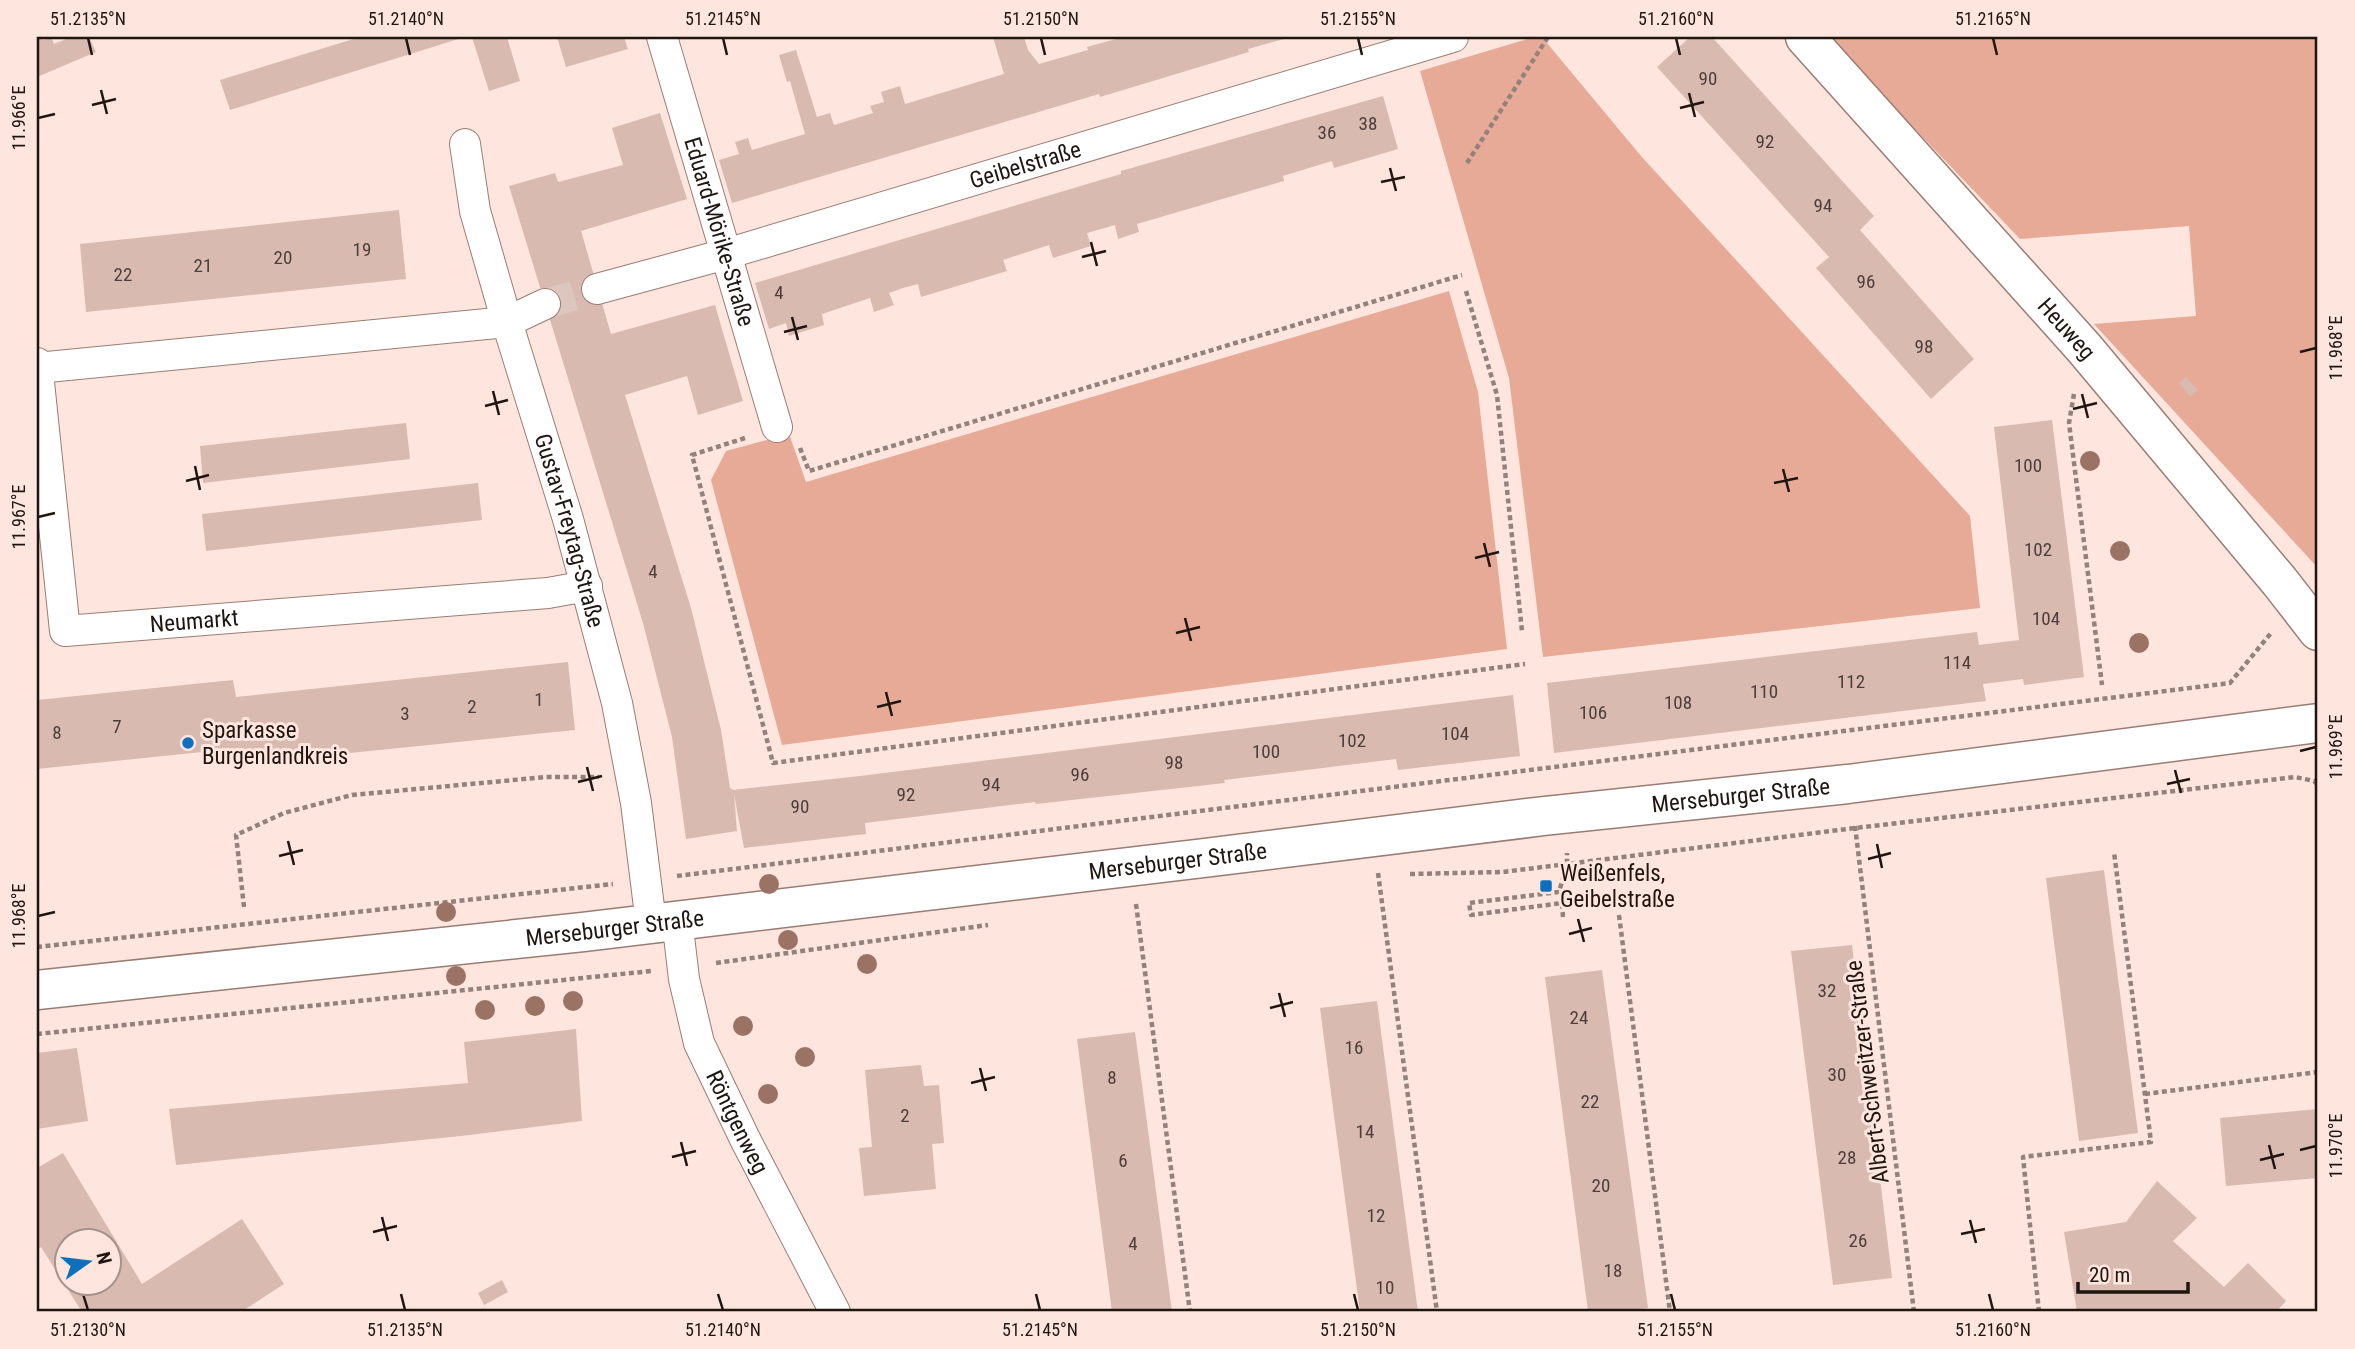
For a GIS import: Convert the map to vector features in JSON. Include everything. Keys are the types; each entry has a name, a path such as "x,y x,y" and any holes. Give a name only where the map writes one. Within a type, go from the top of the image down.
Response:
{"main road":[{"name":"Heuweg","path":"1805,37 2084,348 2308,616"},
{"name":"Merseburger Straße","path":"37,990 664,921 1567,813 1848,784 2318,723"}],"street":[{"name":"Eduard-Mörike-Straße","path":"662,37 777,427"},
{"name":"Geibelstraße","path":"597,289 726,254 1453,37"},
{"name":"Gustav-Freytag-Straße","path":"465,144 475,211 587,586 617,703 646,880 664,921"},
{"path":"507,322 545,304"},
{"name":"Neumarkt","path":"507,322 37,365 65,631 548,593 587,586"},
{"name":"Röntgenweg","path":"664,921 682,968 699,1043 745,1139 835,1312"}],"path":[{"path":"1467,163 1549,37"},
{"path":"1462,275 809,471 793,428 777,427 692,455 773,763 1525,664"},
{"path":"1466,291 1497,395 1522,631"},
{"path":"2084,348 2069,423 2102,685"},
{"path":"37,947 646,880 2230,683 2308,616"},
{"path":"244,907 236,835 284,813 352,795 546,777 631,778"},
{"path":"1406,874 1503,872 2295,777 2314,781 2318,785"},
{"path":"1563,916 1559,892 1567,864 1567,813"},
{"name":"Albert-Schweitzer-Straße","path":"1855,828 1914,1312"},
{"path":"2039,1312 2023,1157 2151,1142 2113,852"},
{"path":"1131,866 1190,1312"},
{"path":"1365,876 1379,874"},
{"path":"1380,885 1437,1312"},
{"path":"1559,892 1469,903 1471,915 1562,903"},
{"path":"1123,907 1137,905"},
{"path":"1619,915 1670,1312"},
{"path":"37,1034 682,968 999,924"},
{"path":"2145,1094 2318,1072"}],"shaded area":[{"path":"1534,37 1542,37 1641,156 1970,516 1980,608 1543,657 1509,378 1420,71"},
{"path":"1827,37 2318,37 2318,568 2094,324 2196,316 2189,226 2020,239"},
{"path":"1449,291 1478,392 1507,649 782,745 711,480 726,451 789,434 806,482"}],"building":[{"path":"37,37 43,40 51,37 54,44 71,37 89,37 96,52 37,77"},
{"path":"360,37 465,37 230,110 220,80"},
{"path":"472,37 507,37 520,81 489,91"},
{"path":"557,37 624,37 628,49 566,67"},
{"path":"993,37 1024,37 1028,50 1039,64 1123,37 1291,37 1100,97 1099,94 732,203 719,160 739,154 735,142 748,138 752,150 805,134 790,81 787,82 779,55 796,50 817,117 830,113 834,125 873,113 870,106 884,102 881,92 900,86 905,104 1004,74"},
{"path":"1690,37 1712,37 1874,216 1860,230 1974,359 1931,399 1816,268 1829,257 1657,67"},
{"path":"1383,96 1398,149 1334,168 1332,161 1283,176 1284,181 1137,224 1139,232 1118,239 1115,225 1087,233 1091,246 1053,258 1049,245 1003,260 1007,271 921,297 918,284 903,288 889,293 894,305 874,312 870,298 822,314 824,325 789,336 786,323 769,329 755,283 1121,174 1121,171"},
{"path":"660,113 687,199 581,231 611,334 715,305 743,401 698,415 687,376 625,395 691,608 721,730 730,788 733,790 860,776 1513,695 1520,756 1398,770 1396,759 1224,780 1225,783 865,823 866,834 744,848 734,794 737,831 686,839 672,737 643,623 509,186 555,173 558,182 623,165 612,128"},
{"path":"399,210 406,279 86,312 80,244"},
{"path":"2186,377 2198,390 2190,397 2179,383"},
{"path":"2052,420 2084,677 2024,685 2023,679 1983,684 1986,701 1554,753 1547,683 1977,632 1979,645 2019,640 1994,427"},
{"path":"406,423 410,459 203,483 200,446"},
{"path":"478,483 482,520 206,551 202,514"},
{"path":"568,662 575,730 242,764 241,748 37,769 37,700 233,680 236,697"},
{"path":"2104,870 2138,1133 2079,1141 2046,878"},
{"path":"1852,945 1892,1278 1833,1285 1791,951"},
{"path":"1602,970 1648,1308 1588,1312 1545,977"},
{"path":"1377,1001 1418,1312 1360,1312 1331,1093 1320,1008"},
{"path":"576,1029 582,1121 176,1165 169,1109 468,1083 464,1042"},
{"path":"1135,1032 1172,1312 1112,1312 1077,1039"},
{"path":"77,1048 88,1121 37,1129 37,1053"},
{"path":"921,1065 924,1086 939,1085 944,1143 932,1144 936,1189 864,1196 859,1148 872,1147 865,1070"},
{"path":"2318,1109 2318,1178 2226,1186 2220,1118"},
{"path":"63,1153 107,1226 52,1226 52,1264 41,1247 37,1250 37,1168"},
{"path":"2157,1181 2197,1218 2173,1241 2224,1287 2248,1263 2286,1301 2276,1312 2112,1312 2108,1309 2077,1312 2064,1232 2126,1222"},
{"path":"242,1219 284,1284 241,1312 82,1312 72,1296 122,1296 122,1251 142,1284"},
{"path":"502,1280 508,1292 484,1305 478,1293"}],"tunnel":[{"path":"545,304 597,289"}],"place":[{"name":"Sparkasse Burgenlandkreis","path":"188,743"},
{"name":"Weißenfels, Geibelstraße","path":"1546,886"}]}
